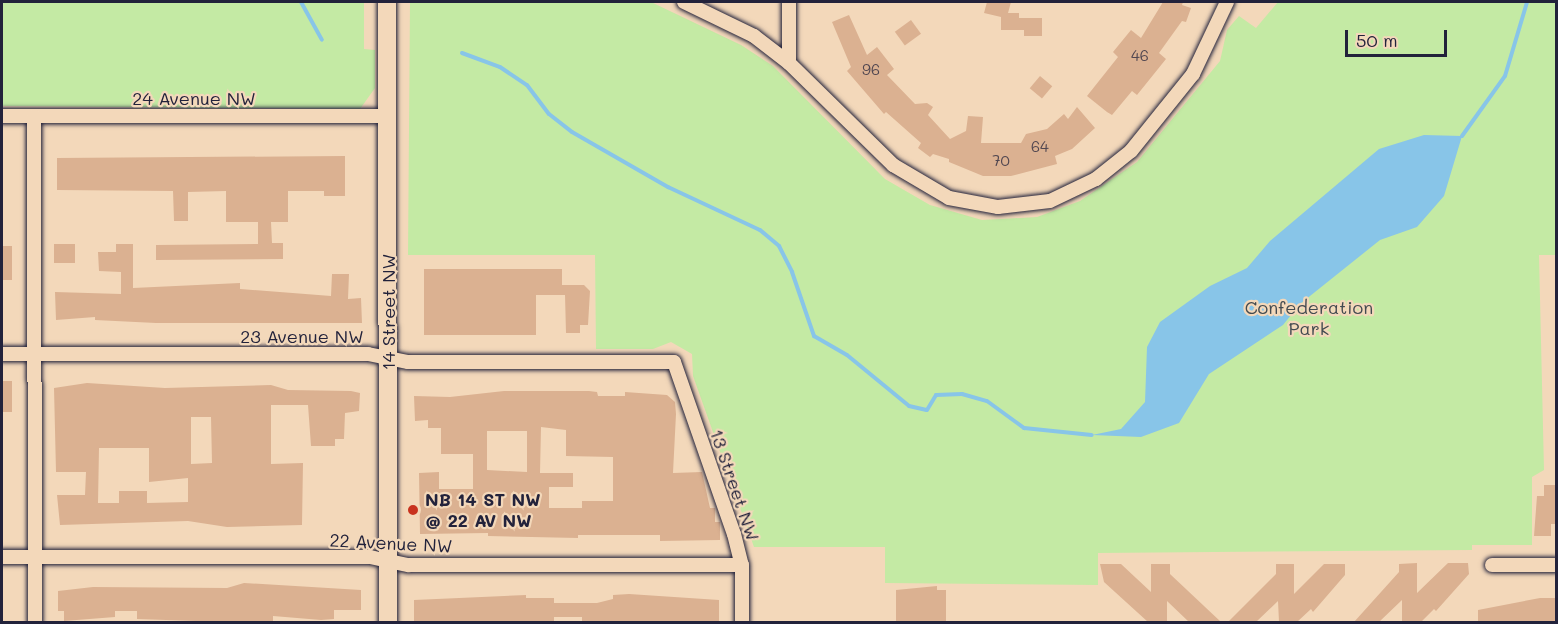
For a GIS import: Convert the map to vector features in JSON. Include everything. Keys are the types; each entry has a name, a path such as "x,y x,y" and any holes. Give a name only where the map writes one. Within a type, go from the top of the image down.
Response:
{"main road":[{"name":"14 Street NW","path":"387,2 388,622"}],"street":[{"path":"684,2 754,36 789,63 893,165 949,198 998,207 1050,201 1096,179 1131,151 1193,74 1227,2"},
{"path":"789,2 789,63"},
{"name":"24 Avenue NW","path":"2,116 387,116"},
{"path":"34,116 35,622"},
{"name":"23 Avenue NW","path":"2,354 368,354 408,362 674,362"},
{"name":"13 Street NW","path":"674,362 742,565 742,622"},
{"name":"22 Avenue NW","path":"2,557 369,557 409,565 742,565"},
{"path":"1492,565 1557,565"}],"green space":[{"path":"2,2 364,2 364,49 375,50 375,88 360,109 2,106"},
{"name":"Confederation Park","path":"410,2 651,2 741,45 773,66 885,179 930,205 982,220 1037,217 1080,201 1137,162 1220,61 1227,30 1239,16 1256,28 1278,2 1556,2 1556,255 1539,255 1544,470 1532,477 1532,545 1472,545 1472,550 1098,553 1098,585 885,583 885,547 754,547 693,376 692,354 671,342 653,349 596,349 595,255 408,255"}],"water":[{"path":"1424,135 1462,136 1444,196 1417,227 1380,240 1300,304 1283,325 1209,374 1179,423 1141,437 1092,435 1121,429 1145,402 1147,347 1160,322 1210,286 1247,268 1270,241 1379,149"}],"building":[{"path":"987,2 1011,2 1008,13 1019,13 1019,18 1042,18 1042,36 1024,36 1024,30 1001,30 1001,17 984,13"},
{"path":"1163,2 1183,2 1182,5 1191,8 1186,22 1182,21 1159,53 1166,59 1137,95 1132,91 1112,115 1087,96 1118,57 1113,52 1131,30 1141,38"},
{"path":"849,15 867,55 877,47 894,69 887,75 915,104 927,103 933,107 928,115 950,139 966,131 968,116 983,117 981,143 1021,143 1026,134 1047,129 1064,114 1068,119 1077,107 1095,128 1072,149 1055,156 1057,164 1011,176 983,176 949,162 949,159 933,154 930,157 918,148 921,143 886,112 884,114 847,71 851,67 832,22"},
{"path":"911,20 921,34 905,46 895,32"},
{"path":"1040,76 1052,86 1042,99 1030,88"},
{"path":"345,156 345,196 324,196 324,191 288,191 288,222 271,222 272,243 283,243 283,259 156,260 156,245 258,244 258,222 226,222 226,191 188,192 188,221 174,221 173,191 57,190 57,158"},
{"path":"54,244 75,244 75,263 54,263"},
{"path":"116,244 133,244 133,288 240,283 240,289 331,296 332,274 349,274 348,299 361,298 362,323 156,323 95,320 95,317 56,320 55,292 121,294 121,272 99,271 98,252 116,252"},
{"path":"2,246 12,246 12,280 2,280"},
{"path":"424,269 562,269 562,285 584,285 590,291 588,325 580,325 580,333 566,333 565,295 536,295 536,335 424,335"},
{"path":"2,381 12,381 12,412 2,412"},
{"path":"87,383 165,388 271,385 288,390 360,393 359,411 345,413 344,439 335,439 335,446 311,446 308,405 271,405 271,464 303,463 302,525 227,527 188,521 60,525 57,495 85,495 86,472 56,472 54,388","holes":["191,417 211,417 212,463 191,464","99,448 149,448 149,482 188,478 188,502 147,503 147,491 119,491 119,503 98,503"]},
{"path":"504,391 589,391 597,392 598,396 625,396 625,392 667,395 675,402 676,414 673,473 702,472 710,508 715,508 715,522 720,522 720,540 660,541 660,535 578,535 578,538 488,536 488,533 420,534 419,473 439,472 439,489 473,489 473,454 441,454 441,428 428,428 428,420 415,421 414,396 450,397","holes":["541,427 566,430 566,456 613,457 613,501 582,501 582,508 549,508 549,487 573,487 573,473 540,473","487,431 527,431 527,472 487,470"]},
{"path":"1544,485 1556,485 1557,524 1551,524 1551,536 1534,536 1537,496 1544,496"},
{"path":"1417,563 1417,593 1448,563 1468,563 1469,574 1436,611 1434,609 1421,622 1402,622 1402,600 1379,622 1354,622 1399,572 1399,564"},
{"path":"1100,564 1121,564 1151,592 1151,564 1170,564 1170,574 1221,622 1189,622 1167,601 1167,622 1148,622 1104,582"},
{"path":"1276,564 1294,564 1294,594 1324,564 1345,564 1345,575 1313,612 1311,609 1297,622 1279,622 1278,601 1256,622 1228,622 1276,574"},
{"path":"244,583 361,590 361,610 334,610 334,619 273,616 273,621 225,622 137,619 137,611 115,611 115,617 64,621 64,611 58,611 58,591 93,587 227,588"},
{"path":"937,586 937,590 946,590 946,622 896,622 896,590"},
{"path":"526,595 526,598 554,598 554,603 597,603 613,599 613,595 719,600 719,622 582,622 582,617 554,617 554,622 414,622 414,600"},
{"path":"1540,598 1557,598 1557,622 1478,622 1478,610"}],"waterway":[{"path":"301,2 322,40"},
{"path":"1462,136 1505,76 1527,2"},
{"path":"462,53 500,67 527,85 549,114 572,132 668,187 760,230 779,246 792,272 814,336 847,355 909,406 927,410 936,395 962,394 987,401 1024,428 1092,435"}],"place":[{"name":"NB 14 ST NW @ 22 AV NW","path":"413,510"}]}
